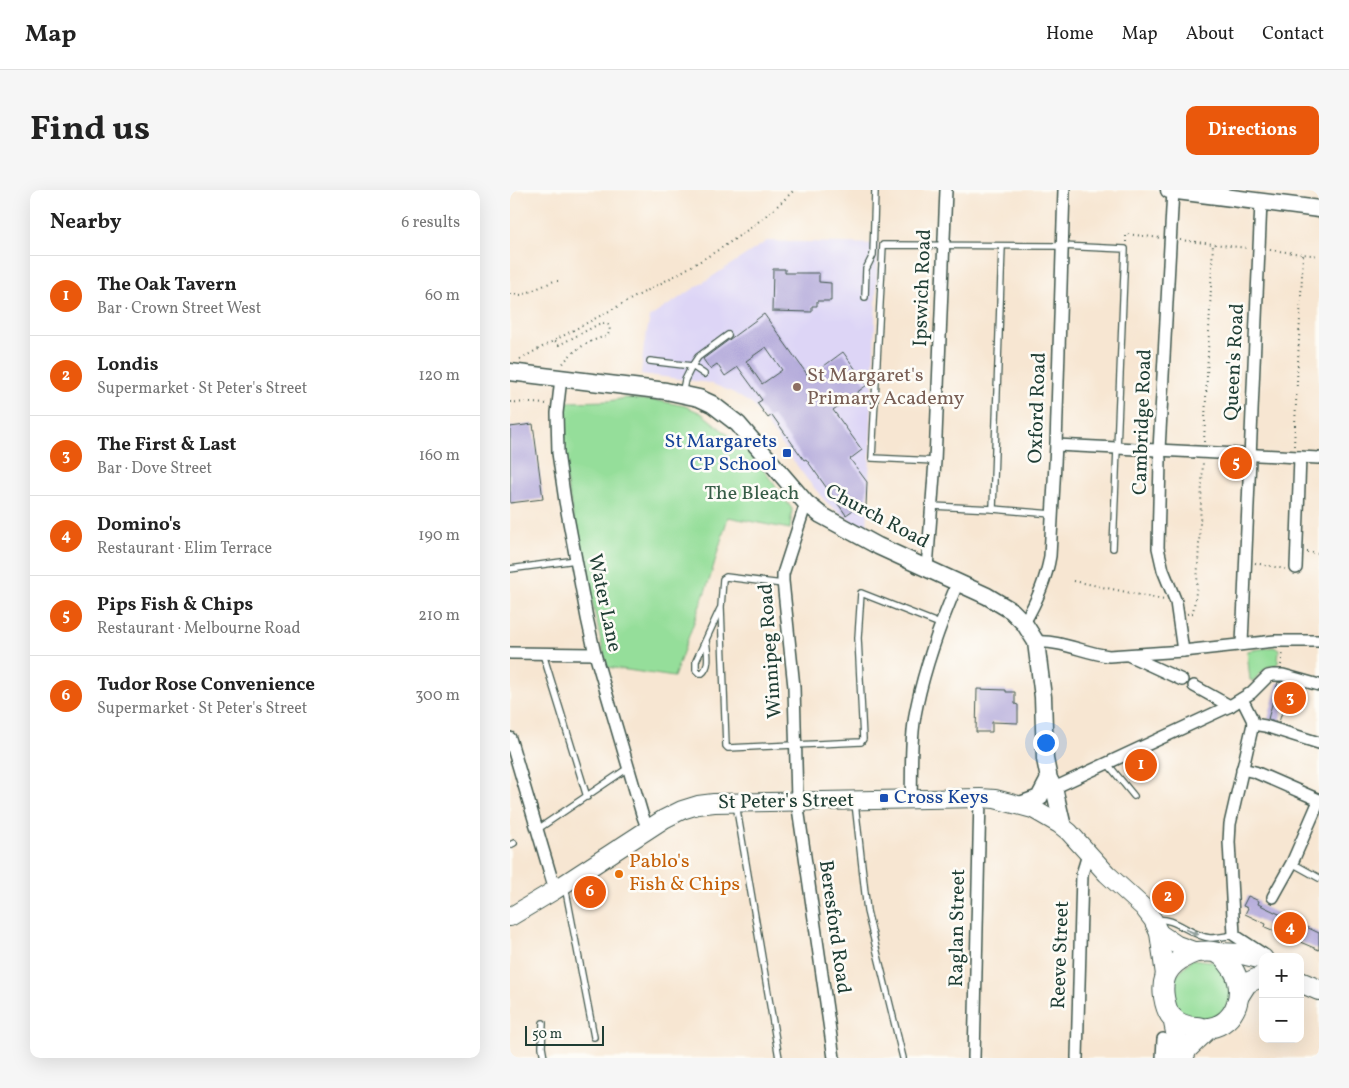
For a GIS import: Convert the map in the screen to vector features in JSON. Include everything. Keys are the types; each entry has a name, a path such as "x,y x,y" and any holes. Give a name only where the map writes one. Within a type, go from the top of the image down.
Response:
{"highway":[{"path":"1176,1058 1177,1037 1172,1018 1165,1003 1163,988 1165,975 1179,961 1196,952 1242,954 1259,958"},
{"path":"1218,953 1236,973 1240,994"},
{"path":"1304,973 1319,978"},
{"path":"1183,1058 1187,1049 1209,1028 1227,1019 1236,1006 1240,994 1247,983 1259,978"},
{"path":"1304,984 1319,990"},
{"path":"1172,1018 1193,1027 1209,1028"}],"main road":[{"path":"1169,190 1211,193 1261,202 1319,209"},
{"name":"Church Road","path":"516,369 561,378 682,394 712,404 738,424 806,503 821,515 878,546 988,596 1012,611 1024,623 1036,642"},
{"path":"1036,642 1043,697 1046,759 1050,785 1063,827"},
{"path":"1020,805 1039,798 1050,785"},
{"name":"St Peter's Street","path":"510,916 560,887 648,830 682,810 698,805 736,802 980,798 995,799 1032,809 1063,827 1143,907 1156,926 1177,945 1196,952"},
{"path":"1156,926 1165,975"}],"street":[{"name":"Ipswich Road","path":"927,568 935,461 946,190"},
{"name":"Oxford Road","path":"1024,623 1037,602 1047,575 1050,556 1056,445 1064,190"},
{"name":"Cambridge Road","path":"1173,190 1159,450 1158,548 1163,570 1176,602 1183,651"},
{"name":"Queen's Road","path":"1242,644 1261,202"},
{"name":"Water Lane","path":"561,378 558,405 558,453 576,560 595,654 648,830"},
{"path":"1056,445 1319,458"},
{"path":"1296,568 1297,457"},
{"name":"Winnipeg Road","path":"797,801 794,686 783,584 784,574 806,503"},
{"path":"911,800 912,752 917,706 940,624 958,582"},
{"path":"1036,642 1056,643 1097,655 1129,656 1242,644 1319,640"},
{"path":"510,653 595,654"},
{"path":"1129,656 1182,680"},
{"path":"1050,785 1107,763 1230,706 1242,699 1268,676 1280,674 1319,684"},
{"path":"1194,686 1230,706"},
{"path":"1242,699 1253,724 1230,824 1229,842 1234,934 1261,953"},
{"path":"1253,724 1319,743"},
{"path":"510,738 538,829 560,887"},
{"path":"1242,769 1255,772 1319,801 1292,863 1273,898"},
{"name":"Raglan Street","path":"974,1058 980,798"},
{"name":"Beresford Road","path":"797,801 834,1058"},
{"name":"Reeve Street","path":"1077,1058 1082,874 1086,861 1090,856"},
{"path":"1162,1058 1163,1038"}],"lane":[{"path":"865,297 866,269 873,256 875,190"},
{"path":"935,461 872,458 883,245 1061,246 1125,249 1116,448 1114,548"},
{"path":"992,509 1002,246"},
{"path":"682,394 685,380 698,358 728,335"},
{"path":"650,361 692,366 704,374"},
{"path":"932,506 1052,514"},
{"path":"510,569 576,560"},
{"path":"783,584 724,577 721,607 726,746 728,748 861,742 863,739 858,638 861,593 940,624"},
{"path":"706,640 707,668 702,674 698,673 695,665 706,640 721,607"},
{"path":"543,654 587,797"},
{"path":"1107,763 1134,796"},
{"path":"538,829 628,768"},
{"path":"855,801 867,911 903,1058"},
{"path":"736,802 778,1058"},
{"path":"1292,863 1319,878"},
{"path":"560,887 594,1037"},
{"path":"1156,926 1168,919 1189,931 1210,938 1234,934"},
{"path":"543,1023 542,1047 544,1058"}],"path":[{"path":"516,369 554,340 675,276 713,253 752,226 794,190"},
{"path":"1125,249 1126,234 1319,256"},
{"path":"1178,614 1193,613 1197,585 1213,244"},
{"path":"1297,457 1303,254"},
{"path":"510,294 522,295 554,281 561,281"},
{"path":"554,340 559,345 599,324 606,323 609,325 610,331 607,336 594,339 567,358 562,365 561,378"},
{"path":"510,402 558,405"},
{"path":"1245,561 1290,570 1296,568"},
{"path":"1074,581 1176,602"},
{"path":"1280,674 1283,655 1281,641"}],"shaded area":[{"name":"St Margaret's Primary Academy","path":"767,241 878,244 867,533 827,503 806,478 753,405 732,392 710,383 641,374 644,345 650,317"}],"green space":[{"name":"The Bleach","path":"626,398 660,401 685,406 701,413 752,454 792,509 790,529 728,517 710,578 674,677 607,667 563,465 561,438 567,402 609,401"},
{"path":"1273,647 1279,649 1278,663 1267,667 1253,681 1250,680 1247,651"},
{"path":"1192,959 1219,962 1234,991 1223,1011 1212,1018 1201,1019 1189,1016 1175,1005 1173,999 1173,979"}],"building":[{"path":"773,269 785,269 785,273 819,273 819,282 831,283 831,301 817,301 817,306 812,306 812,312 772,311"},
{"path":"764,314 809,377 843,352 867,385 833,410 862,450 850,459 867,482 866,507 859,511 856,508 846,515 772,415 768,418 757,403 762,400 738,367 725,376 717,364 710,369 703,359","holes":["766,347 782,370 762,384 746,361"]},
{"path":"533,424 543,499 510,503 510,427"},
{"path":"1278,682 1293,686 1292,693 1288,692 1279,722 1268,719"},
{"path":"977,689 1015,692 1015,704 1018,705 1018,723 992,722 992,732 976,732"},
{"path":"1248,896 1259,901 1258,904 1319,933 1319,950 1265,927 1266,924 1245,914 1248,908 1243,906"}],"place":[{"name":"St Margaret's Primary Academy","path":"797,387"},
{"name":"St Margarets CP School","path":"787,453"},
{"name":"Pips Fish & Chips","path":"1236,463"},
{"name":"The First & Last","path":"1290,698"},
{"name":"The Oak Tavern","path":"1141,765"},
{"name":"Cross Keys","path":"884,798"},
{"name":"Pablo's Fish & Chips","path":"619,874"},
{"name":"Tudor Rose Convenience","path":"590,892"},
{"name":"Londis","path":"1168,897"},
{"name":"Domino's","path":"1290,928"}]}
